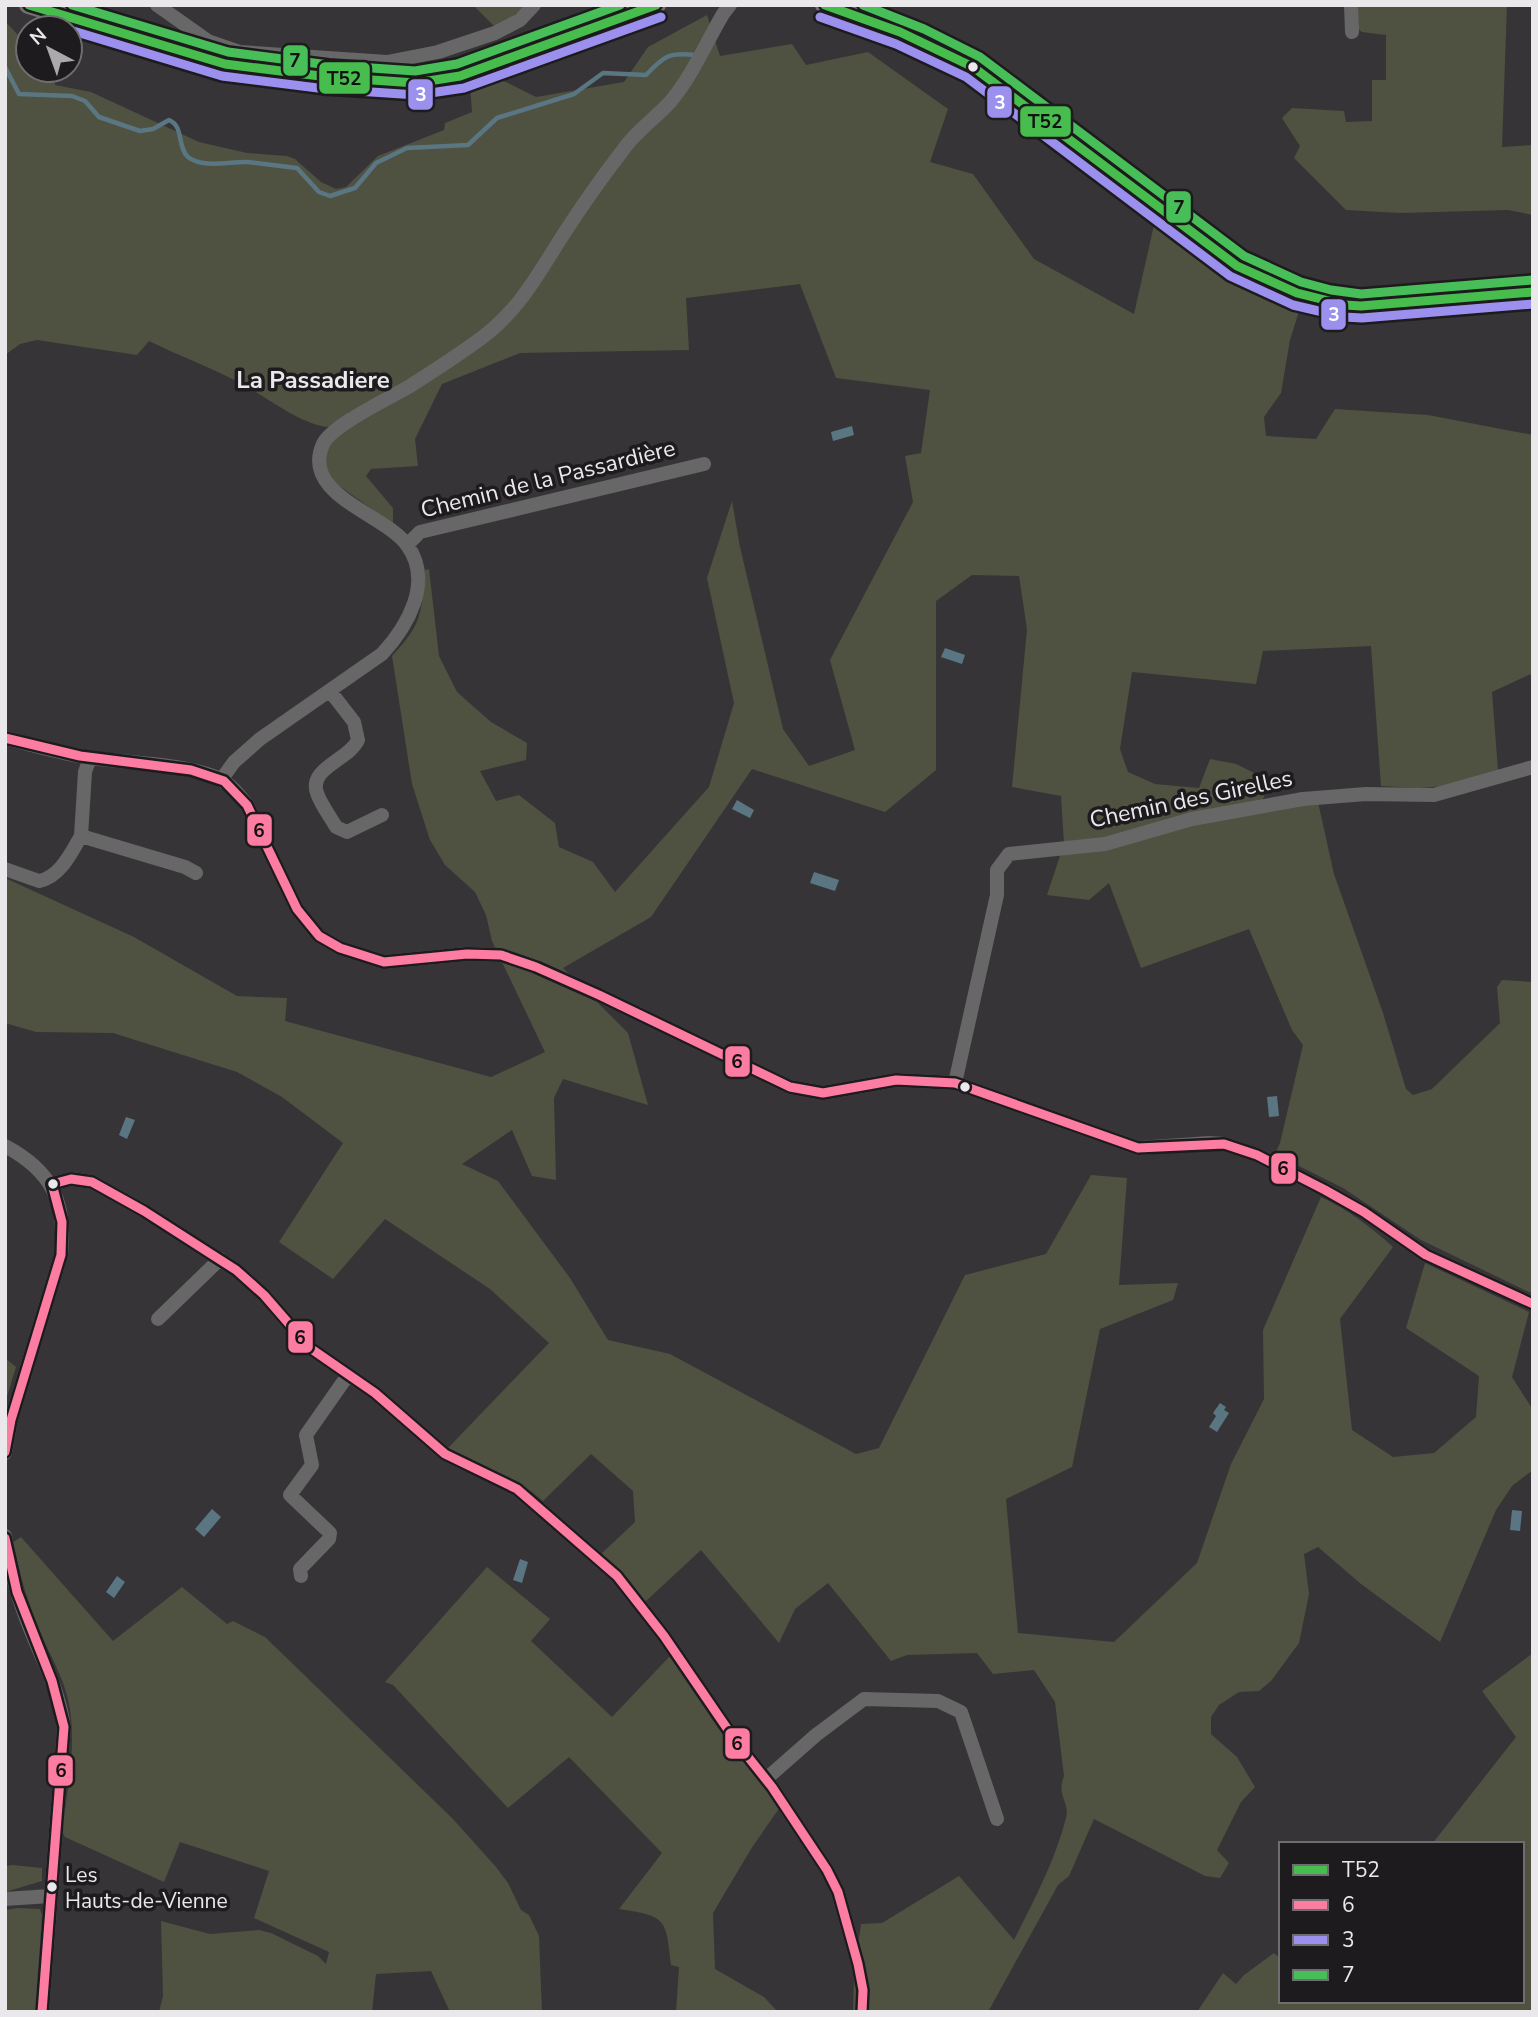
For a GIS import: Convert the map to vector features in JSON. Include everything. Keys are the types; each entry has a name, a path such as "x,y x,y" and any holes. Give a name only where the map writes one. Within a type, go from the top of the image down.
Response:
{"main road":[{"path":"29,5 240,60 388,82 439,81 657,5"},
{"path":"824,5 896,30 973,67 1228,260 1270,283 1314,299 1361,306 1533,292"}],"street":[{"path":"157,5 240,60 387,62 438,52 495,33 520,20 534,5"},
{"name":"Chemin de la Passardière","path":"221,780 233,762 260,739 382,654 404,627 412,611 417,582 413,557 407,545 329,485 320,468 323,443 329,434 422,378 477,342 506,319 533,286 565,233 624,147 673,98 730,5"},
{"path":"1350,5 1352,32"},
{"name":"Chemin de la Passardière","path":"407,545 420,532 704,464"},
{"path":"330,691 354,722 358,740 349,754 318,776 316,792 341,831 347,832 382,814"},
{"path":"5,738 90,758 144,763 195,772 221,780 239,794 247,805 297,909 319,936 340,948 384,962 467,954 501,955 536,967 599,995 790,1087 808,1091 823,1093 896,1080 955,1083 1138,1147 1224,1144 1256,1155 1364,1212 1426,1255 1533,1304"},
{"path":"5,869 39,881 45,880 62,867 81,836 85,772 90,758"},
{"name":"Chemin des Girelles","path":"955,1083 997,895 996,870 1009,854 1105,844 1192,819 1303,799 1366,794 1434,795 1533,767"},
{"path":"81,836 185,867 196,873"},
{"path":"5,1146 36,1165 52,1184 62,1222 61,1255 11,1420 5,1453"},
{"path":"52,1184 71,1179 92,1182 144,1211 236,1270 264,1295 310,1348 375,1393 445,1454 517,1489 617,1576 634,1594 737,1743 766,1779 811,1844 838,1892 858,1964 863,1990 862,2012"},
{"path":"158,1319 219,1259"},
{"path":"301,1576 300,1569 329,1539 330,1534 290,1495 312,1465 306,1435 348,1375"},
{"path":"5,1536 23,1611 58,1693 64,1727 42,2012"},
{"path":"5,1583 23,1611"},
{"path":"766,1779 816,1735 864,1699 938,1701 961,1712 997,1819"},
{"path":"5,1899 50,1896"}],"green space":[{"path":"473,5 527,5 497,29"},
{"path":"1354,5 1507,5 1502,147 1533,145 1533,215 1508,210 1400,213 1346,210 1294,158 1300,146 1282,118 1292,108 1344,111 1346,122 1372,121 1372,80 1386,80 1386,35 1362,32 1355,27"},
{"path":"707,15 720,56 792,44 806,65 868,52 948,109 930,162 973,174 1034,259 1134,314 1154,225 1300,308 1290,340 1281,393 1264,417 1266,436 1316,439 1335,409 1428,415 1533,435 1533,673 1492,692 1498,770 1446,786 1381,786 1371,646 1263,651 1256,684 1132,672 1120,749 1128,772 1155,784 1199,788 1210,759 1236,764 1271,781 1258,810 1318,802 1334,874 1383,1013 1406,1089 1413,1095 1432,1089 1500,1023 1497,987 1502,980 1533,982 1533,1294 1421,1240 1343,1188 1275,1154 1280,1143 1303,1045 1292,1030 1249,929 1141,968 1109,883 1089,900 1047,895 1064,844 1061,796 1012,787 1027,629 1019,576 972,575 936,601 936,770 885,812 752,769 651,917 563,968 628,1033 648,1105 563,1079 554,1098 556,1180 532,1176 512,1130 462,1164 498,1181 570,1278 608,1340 670,1354 856,1454 879,1448 965,1275 1046,1254 1091,1175 1127,1178 1119,1285 1178,1283 1173,1300 1100,1329 1072,1467 1006,1499 1018,1633 1114,1642 1197,1563 1231,1464 1264,1399 1263,1330 1321,1197 1358,1219 1393,1247 1340,1319 1352,1430 1393,1457 1434,1453 1476,1417 1479,1376 1406,1328 1425,1263 1529,1312 1512,1377 1533,1410 1533,1470 1512,1486 1496,1510 1440,1642 1361,1584 1318,1547 1304,1554 1309,1594 1299,1643 1271,1681 1259,1691 1239,1692 1219,1705 1211,1717 1211,1734 1237,1757 1255,1787 1241,1802 1217,1850 1229,1863 1220,1878 1205,1876 1094,1819 1069,1876 1058,1885 988,2012 853,2012 854,1974 861,1924 882,1923 959,1876 1014,1940 1050,1865 1067,1812 1062,1794 1064,1776 1055,1702 1034,1670 993,1674 977,1653 907,1655 891,1661 828,1583 795,1609 779,1643 701,1550 645,1602 600,1555 635,1522 633,1491 591,1454 543,1501 531,1491 448,1448 549,1343 490,1289 385,1219 333,1279 279,1242 343,1143 282,1097 237,1072 113,1033 36,1032 5,1023 5,878 134,937 237,996 287,998 285,1021 491,1077 545,1052 492,941 486,915 475,892 445,865 430,840 412,784 392,656 410,635 419,617 425,570 429,569 439,656 457,692 491,722 527,743 526,760 480,771 496,801 519,795 555,823 559,847 593,862 615,892 709,787 734,703 707,578 732,501 740,547 783,729 809,766 855,750 830,660 913,502 905,456 921,453 930,390 836,378 800,284 686,298 689,350 520,353 442,384 415,439 418,466 371,469 366,476 393,508 393,524 331,480 324,467 329,427 308,422 235,381 149,341 137,355 37,340 20,344 5,355 5,21 14,31 14,84 55,84 91,92 199,142 247,153 295,159 321,182 336,189 346,187 378,156 444,130 445,123 472,112 470,85 490,74 536,97 624,82 648,47"},
{"path":"5,1358 16,1367 5,1403"},
{"path":"21,1537 113,1641 182,1587 227,1624 233,1621 265,1637 453,1819 508,1883 521,1910 529,1915 539,1936 542,2012 450,2012 431,1971 376,1974 372,2012 159,2012 163,1996 161,1921 210,1934 259,1930 271,1933 318,1956 326,1964 329,1952 254,1918 269,1871 180,1842 164,1882 65,1837 62,1832 72,1752 69,1704 64,1684 39,1630 24,1586 13,1542"},
{"path":"487,1567 550,1619 531,1641 612,1717 671,1655 780,1807 713,1913 715,1969 764,1997 778,2012 676,2012 679,1967 671,1965 665,1929 661,1922 647,1914 619,1909 662,1853 569,1757 508,1808 393,1685 385,1682"},
{"path":"1533,1653 1533,2012 1197,2012 1223,1973 1236,1984 1274,1953 1279,1957 1279,2003 1524,2003 1524,1842 1434,1842 1516,1737 1482,1691"},
{"path":"5,1866 42,1868 42,1881 5,1892"},
{"path":"40,1909 42,1915 36,2012 5,2012 5,1910"}],"water":[{"path":"852,426 854,435 833,441 831,432"},
{"path":"945,648 965,655 962,664 941,657"},
{"path":"737,800 754,810 750,818 732,809"},
{"path":"814,872 839,880 835,891 810,883"},
{"path":"1277,1096 1279,1116 1269,1117 1267,1097"},
{"path":"126,1117 135,1120 127,1139 119,1135"},
{"path":"1220,1403 1229,1413 1217,1432 1209,1427 1216,1416 1213,1413"},
{"path":"212,1509 221,1517 204,1537 195,1529"},
{"path":"1512,1510 1522,1511 1520,1531 1510,1530"},
{"path":"520,1559 528,1562 522,1583 513,1580"},
{"path":"117,1576 125,1582 114,1598 106,1592"}],"waterway":[{"path":"5,67 19,94 72,96 85,101 99,117 140,131 153,129 169,120 177,127 185,153 194,161 209,164 248,162 297,168 319,192 330,196 355,188 376,163 407,148 468,145 497,118 574,94 603,73 646,75 668,57 679,54 695,55"}],"transit line":[{"name":"T52","path":"29,5 225,64 328,77 416,83 460,76 656,5"},
{"name":"7","path":"72,5 228,52 329,65 415,71 457,64 620,5"},
{"name":"T52","path":"825,5 900,32 973,67 1237,266 1297,293 1345,305 1361,306 1533,292"},
{"name":"7","path":"863,5 924,29 980,57 1244,256 1301,282 1361,294 1532,280"},
{"name":"3","path":"84,34 222,76 326,89 417,95 464,88 661,17"},
{"name":"3","path":"820,17 896,44 966,77 1230,276 1293,305 1344,317 1362,318 1533,304"},
{"name":"6","path":"5,738 80,756 191,770 224,781 247,805 297,909 319,936 340,948 384,962 467,954 501,955 536,967 599,995 790,1087 823,1093 896,1080 955,1083 1138,1148 1224,1144 1257,1155 1325,1190 1364,1212 1426,1255 1533,1304"},
{"name":"6","path":"52,1184 71,1179 92,1182 144,1211 236,1270 264,1295 310,1348 375,1393 445,1454 517,1489 617,1576 664,1636 737,1743 772,1787 827,1870 838,1892 858,1964 863,1990 862,2012"},
{"name":"6","path":"5,1452 11,1420 61,1255 62,1222 52,1184"},
{"name":"6","path":"5,1538 17,1592 52,1681 64,1727 42,2012"}],"place":[{"name":"Les Hauts-de-Vienne","path":"52,1887"}],"district":[{"name":"La Passadiere","path":"313,380"}]}
